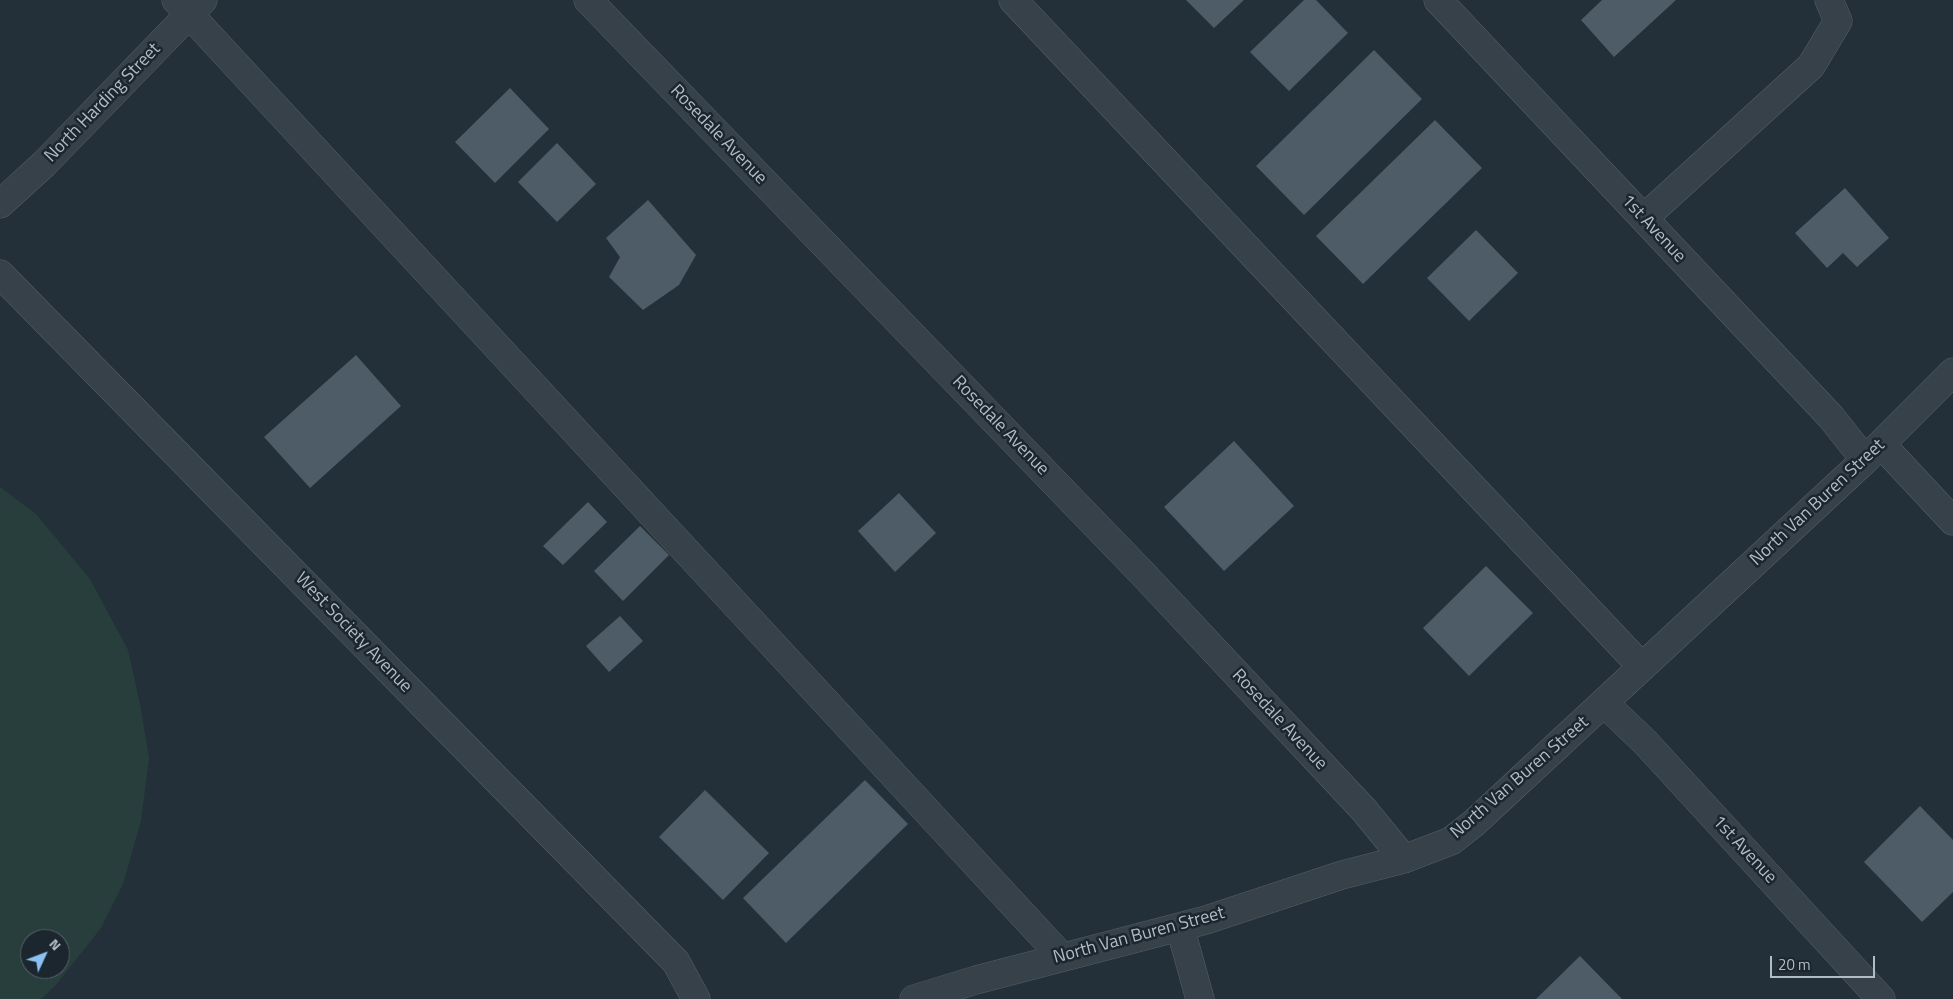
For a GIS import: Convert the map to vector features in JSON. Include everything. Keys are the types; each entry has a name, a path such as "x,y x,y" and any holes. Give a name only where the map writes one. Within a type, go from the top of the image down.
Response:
{"street":[{"name":"Rosedale Avenue","path":"588,0 1136,567 1364,810 1404,858"},
{"path":"1013,0 1642,667"},
{"name":"1st Avenue","path":"1438,0 1831,417 1953,521"},
{"path":"1644,218 1811,66 1838,21 1830,0"},
{"path":"189,5 1062,957"},
{"name":"North Harding Street","path":"0,204 44,164 189,5"},
{"name":"West Society Avenue","path":"0,274 676,962 696,999"},
{"name":"North Van Buren Street","path":"914,999 976,980 1206,920 1342,875 1404,858 1450,841 1474,823 1604,703 1873,452 1953,372"},
{"name":"1st Avenue","path":"1604,703 1645,742 1881,999"},
{"path":"1180,927 1200,999"}],"green space":[{"path":"0,487 36,514 90,579 128,650 149,758 141,821 123,884 101,928 70,967 70,929 20,929 20,979 61,979 41,999 0,999"}],"building":[{"path":"1186,0 1244,0 1214,28"},
{"path":"1304,0 1316,0 1348,33 1289,91 1250,52"},
{"path":"1602,0 1676,0 1614,57 1581,20"},
{"path":"1374,50 1422,99 1304,215 1256,166"},
{"path":"510,88 549,129 495,183 455,142"},
{"path":"1435,120 1482,168 1363,284 1316,236"},
{"path":"557,143 596,184 557,222 518,182"},
{"path":"1845,188 1889,238 1857,267 1843,253 1827,268 1795,233"},
{"path":"648,200 696,255 679,285 643,310 609,277 620,257 606,238"},
{"path":"1476,230 1518,273 1469,321 1427,278"},
{"path":"356,355 401,406 310,488 264,437"},
{"path":"1234,441 1294,506 1224,571 1164,507"},
{"path":"899,493 936,533 895,572 858,531"},
{"path":"588,502 607,522 563,565 543,546"},
{"path":"640,526 669,555 623,601 594,571"},
{"path":"1486,566 1533,613 1469,676 1423,628"},
{"path":"620,616 643,641 609,672 586,646"},
{"path":"865,780 908,824 786,943 743,898"},
{"path":"705,790 769,853 723,900 659,837"},
{"path":"1920,806 1953,840 1953,892 1922,922 1864,862"},
{"path":"1580,956 1622,999 1536,999"}]}
